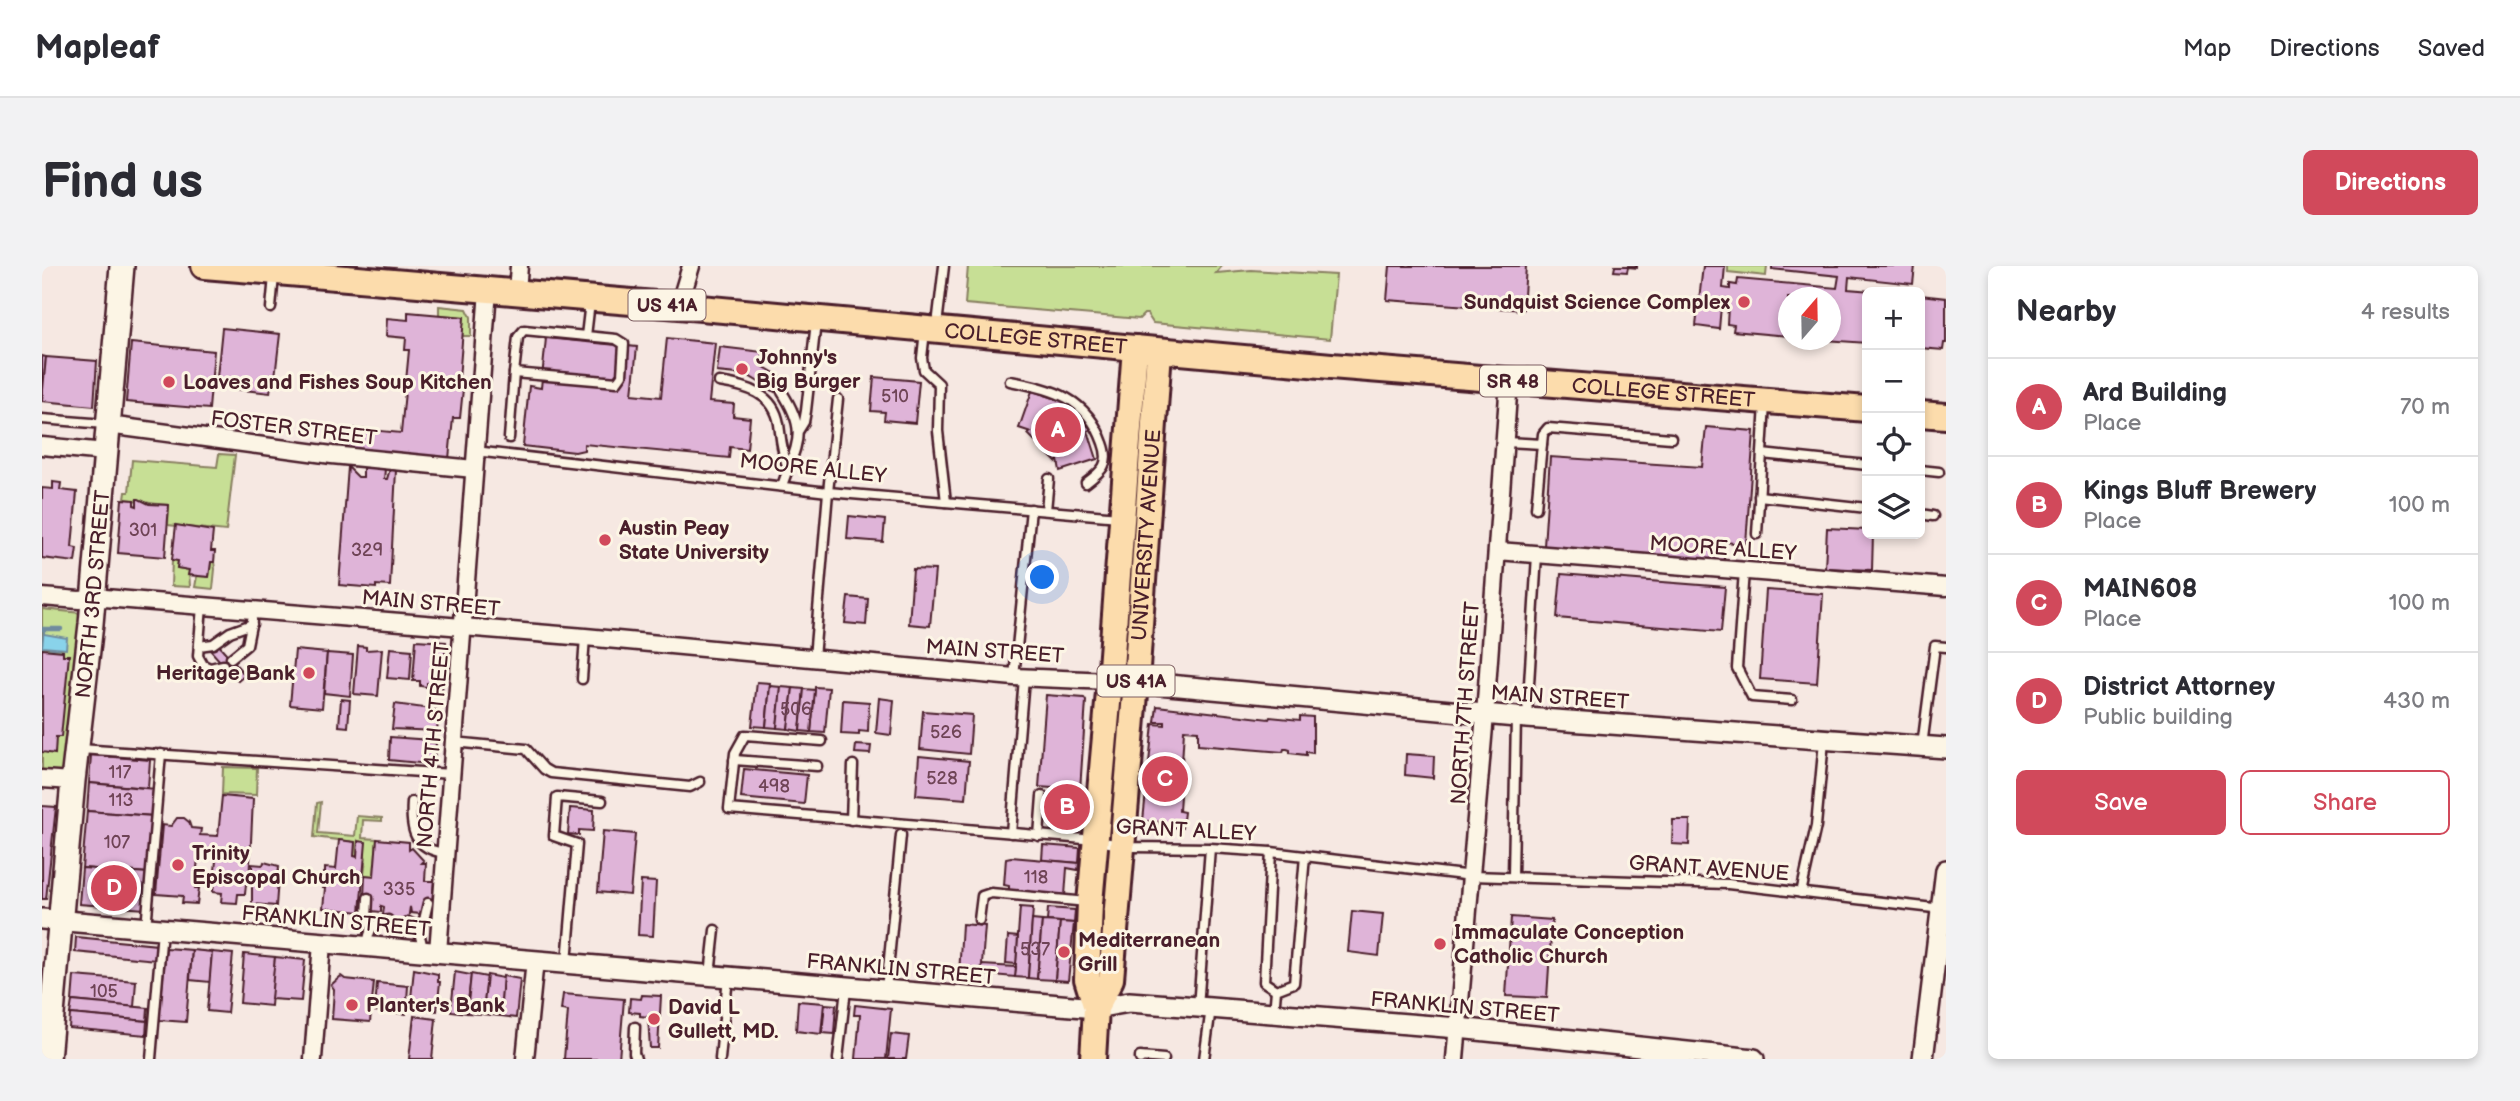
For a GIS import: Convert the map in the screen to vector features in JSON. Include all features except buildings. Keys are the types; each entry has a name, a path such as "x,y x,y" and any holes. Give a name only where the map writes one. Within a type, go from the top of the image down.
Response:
{"main road":[{"name":"NORTH 3RD STREET","path":"48,1059 51,920 77,748 122,266"},
{"name":"COLLEGE STREET","path":"204,266 275,269 931,331 1862,409"},
{"name":"UNIVERSITY AVENUE","path":"1093,1059 1096,1008 1087,979 1090,903 1110,681 1121,517 1147,349"},
{"name":"UNIVERSITY AVENUE","path":"1096,1008 1111,979 1136,682 1146,523 1147,349"},
{"path":"1925,414 1946,416"}],"street":[{"path":"517,292 519,266"},
{"path":"679,306 691,266"},
{"name":"NORTH 4TH STREET","path":"430,952 445,853 444,805 451,774 488,290"},
{"name":"NORTH 7TH STREET","path":"1455,1059 1507,442 1509,381"},
{"name":"FOSTER STREET","path":"108,425 311,453 474,469"},
{"path":"42,446 106,452"},
{"name":"MOORE ALLEY","path":"1498,551 1946,587"},
{"name":"MAIN STREET","path":"42,597 202,606 253,617 584,638 1019,678 1136,682 1485,715 1946,748"},
{"path":"42,779 73,781"},
{"path":"1923,1059 1946,870"},
{"name":"FRANKLIN STREET","path":"51,920 1096,1008 1129,1002 1204,1007 1458,1028 1754,1059"},
{"path":"313,1059 322,943"},
{"path":"525,1059 535,960"}],"lane":[{"path":"944,267 931,331 922,358 924,370 939,384 938,431 946,502"},
{"path":"271,308 275,269"},
{"path":"586,336 591,299"},
{"path":"799,430 806,411 816,320"},
{"path":"509,438 514,373 518,337 524,330 616,339 624,344 622,375 617,382 514,373"},
{"path":"1010,381 1053,391 1086,410 1101,436 1107,463 1102,471 1086,483"},
{"path":"719,382 754,390 769,401 779,423 783,457 788,468"},
{"path":"782,392 799,430 798,446 782,486"},
{"path":"814,659 838,399"},
{"path":"1757,534 1765,401"},
{"path":"42,419 108,425"},
{"path":"1536,508 1543,434 1548,428 1671,438"},
{"path":"1507,442 1542,444"},
{"name":"MOORE ALLEY","path":"475,451 828,492 1121,517 1146,523"},
{"path":"1762,454 1862,464"},
{"path":"1925,471 1939,472"},
{"path":"1046,510 1049,479"},
{"path":"1759,496 1862,507"},
{"path":"1011,833 1031,509"},
{"path":"1925,515 1933,516"},
{"path":"1513,876 1522,718 1537,555"},
{"path":"1744,571 1737,668 1752,697 1792,700"},
{"path":"202,606 198,656 203,665 211,668 223,664"},
{"path":"199,646 213,644 253,617"},
{"path":"231,658 247,645 253,617"},
{"path":"582,679 584,638"},
{"path":"1922,746 1935,646 1946,647"},
{"path":"817,766 734,760 745,735 822,741"},
{"path":"1801,893 1816,825 1824,739"},
{"path":"453,742 526,749 551,773 690,787 700,782"},
{"path":"77,748 451,774"},
{"path":"150,1059 161,754"},
{"name":"GRANT ALLEY","path":"734,760 729,809 1011,833 1134,847 1271,852 1472,876"},
{"path":"851,820 853,765"},
{"path":"1039,836 1042,796"},
{"path":"566,963 577,844 554,836 557,797 602,800"},
{"path":"412,802 411,828 425,848 445,853"},
{"path":"886,990 901,835"},
{"path":"1204,1059 1210,848"},
{"path":"1271,852 1264,982 1276,990"},
{"path":"1276,990 1294,984 1305,856"},
{"name":"GRANT AVENUE","path":"1472,876 1692,881 1801,893 1944,898"},
{"path":"979,920 982,896 991,892 1090,903"},
{"path":"368,898 367,918 372,926"},
{"path":"417,929 424,920 428,903"},
{"path":"367,946 368,931 372,926 388,920"},
{"path":"408,922 417,929 430,952"},
{"path":"715,930 719,976 720,1059"},
{"path":"838,1059 846,987"},
{"path":"1274,1013 1276,990"},
{"path":"635,1027 636,1059"},
{"path":"1140,1059 1164,1059"}],"green space":[{"path":"968,266 1222,266 1216,273 1251,270 1336,275 1330,339 1153,323 1147,314 1139,319 965,304"},
{"path":"1728,266 1767,266 1766,276 1728,272"},
{"path":"439,306 467,309 471,317 471,336 462,336 464,317 439,315"},
{"path":"219,454 235,455 226,531 168,525 169,505 125,499 126,492 129,492 132,460 217,467"},
{"path":"172,560 178,561 177,568 189,570 190,587 171,586"},
{"path":"211,562 214,562 215,569 213,589 195,587 197,576 209,577"},
{"path":"42,609 81,613 65,772 42,770"},
{"path":"223,767 257,768 256,795 222,794"},
{"path":"321,802 318,833 355,836 357,816 382,818 382,821 363,820 362,838 377,839 374,876 364,875 366,858 358,842 357,857 354,856 355,842 314,837 317,803"}],"water":[{"path":"44,629 44,634 67,638 66,649 42,647"}],"waterway":[{"path":"42,629 61,629"}],"place":[{"name":"Sundquist Science Complex","path":"1744,302"},
{"name":"Johnny's Big Burger","path":"742,369"},
{"name":"Loaves and Fishes Soup Kitchen","path":"169,382"},
{"name":"Ard Building","path":"1058,430"},
{"name":"Austin Peay State University","path":"605,540"},
{"name":"Heritage Bank","path":"309,673"},
{"name":"MAIN608","path":"1165,779"},
{"name":"Kings Bluff Brewery","path":"1067,807"},
{"name":"Trinity Episcopal Church","path":"178,865"},
{"name":"District Attorney","path":"114,888"},
{"name":"Immaculate Conception Catholic Church","path":"1440,944"},
{"name":"Mediterranean Grill","path":"1064,952"},
{"name":"Planter's Bank","path":"352,1005"},
{"name":"David L Gullett, MD.","path":"654,1019"}]}
